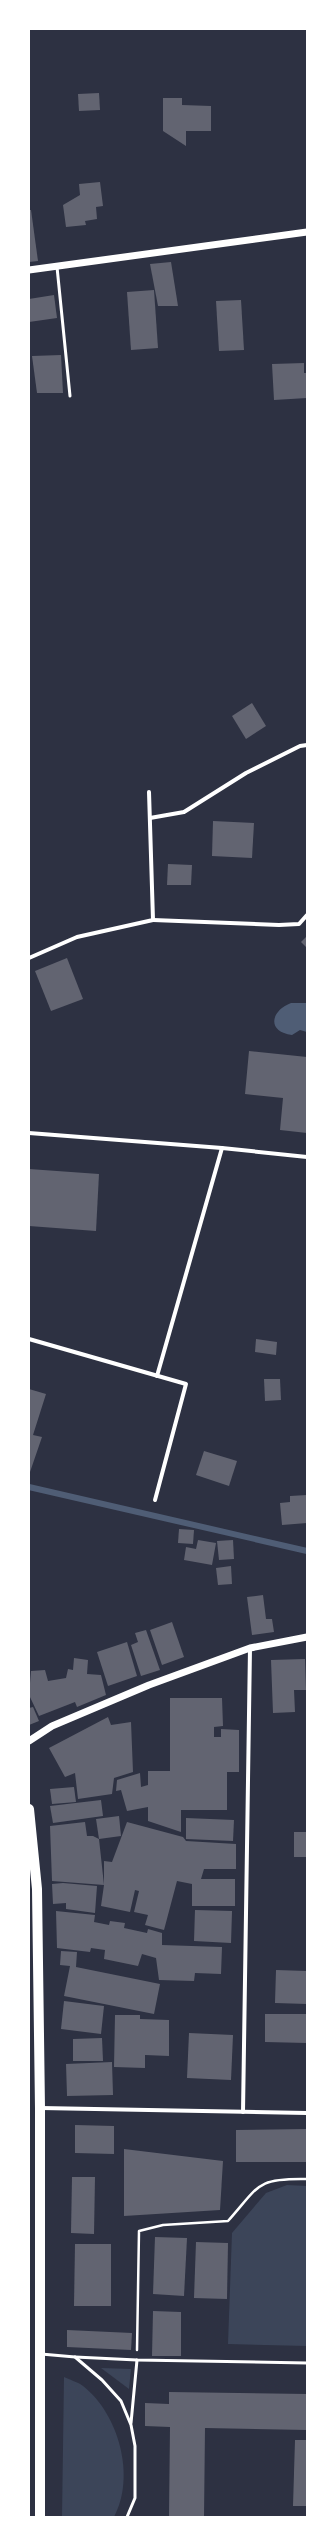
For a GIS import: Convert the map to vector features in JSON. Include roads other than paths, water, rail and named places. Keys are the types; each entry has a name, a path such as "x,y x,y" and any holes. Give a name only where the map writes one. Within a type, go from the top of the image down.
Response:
{"main road":[{"path":"29,1809 37,1889 40,2108 40,2517"}],"street":[{"path":"29,270 307,232"},
{"path":"150,818 184,812 246,773 300,746 307,746"},
{"path":"150,792 153,920"},
{"path":"29,958 77,937 153,920 279,925 299,924 307,916"},
{"path":"29,1133 222,1148 307,1157"},
{"path":"158,1376 222,1148"},
{"path":"29,1339 186,1384 156,1500"},
{"path":"29,1741 52,1726 149,1684 250,1648 307,1637"},
{"path":"243,2112 250,1648"},
{"path":"40,2108 307,2113"}],"lane":[{"path":"57,266 70,396"},
{"path":"41,2354 137,2360 307,2363"},
{"path":"75,2357 102,2380 120,2401 131,2425 135,2446 135,2498 127,2517"},
{"path":"131,2425 137,2360"}],"waterway":[{"path":"29,1487 307,1551"}]}
